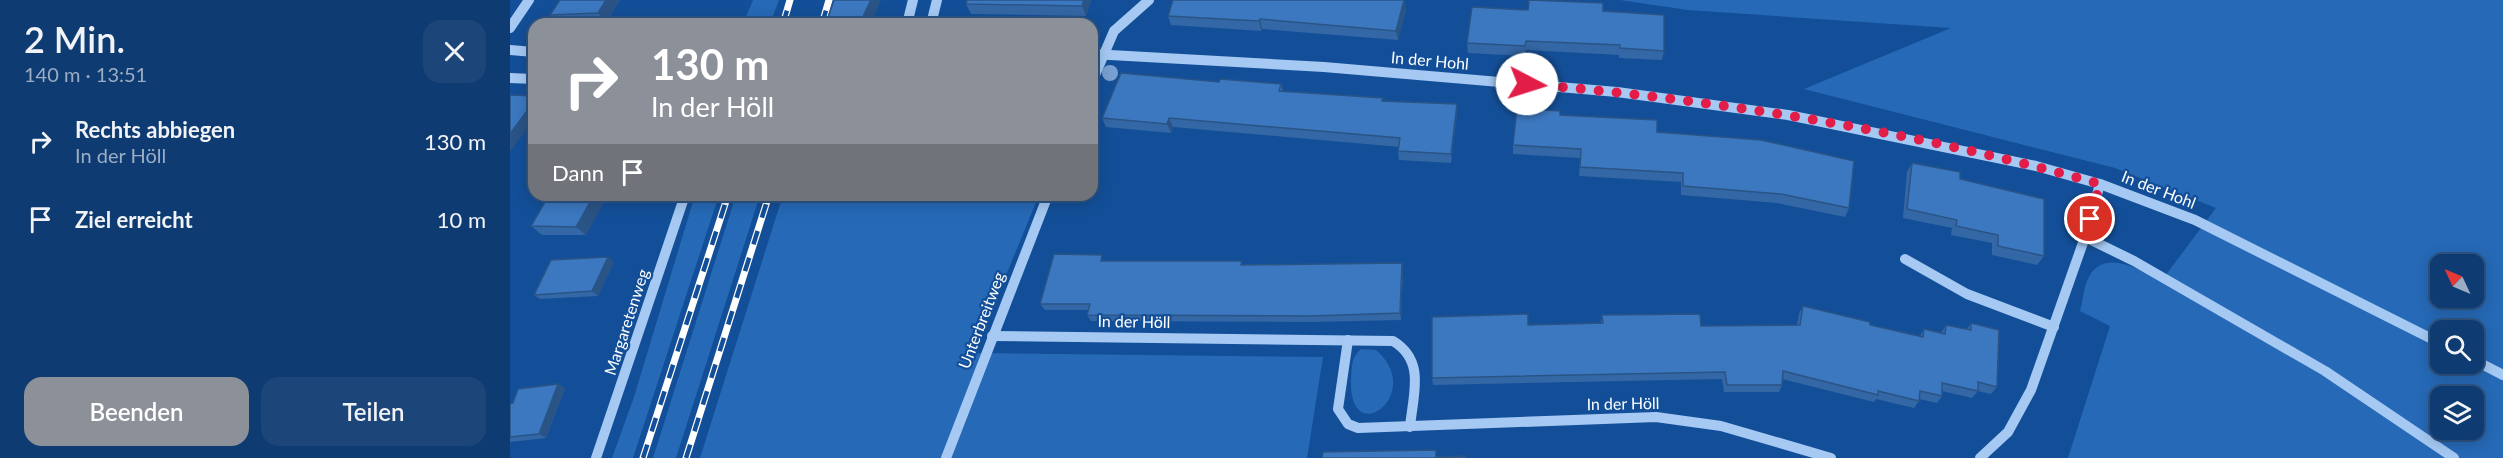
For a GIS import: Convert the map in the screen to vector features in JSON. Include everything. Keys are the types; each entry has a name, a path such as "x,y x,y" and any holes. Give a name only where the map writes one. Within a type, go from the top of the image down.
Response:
{"street":[{"path":"510,28 529,0"},
{"path":"908,18 913,0"},
{"path":"932,18 937,0"},
{"path":"1098,67 1114,31 1149,0"},
{"path":"510,50 528,52"},
{"name":"In der Hohl","path":"1098,54 1324,68 1617,92 1788,115 2036,166 2100,184 2195,220 2430,338"},
{"path":"510,78 528,79"},
{"path":"1980,458 2008,432 2031,390 2085,237 2100,184"},
{"name":"Margaretenweg","path":"596,458 683,201"},
{"name":"Unterbreitweg","path":"946,458 1046,201"},
{"path":"2085,237 2134,261 2325,371 2454,458"},
{"path":"1905,259 1967,294 2054,327"},
{"name":"In der Höll","path":"992,336 1393,341 1404,347 1413,357 1415,366 1410,427"},
{"name":"In der Höll","path":"1348,340 1338,409 1341,417 1348,424 1358,428 1666,418 1721,426 1831,458"},
{"path":"2484,365 2503,375"}],"shaded area":[{"path":"753,0 779,0 772,18 746,18"},
{"path":"1620,0 2503,0 2503,458 2068,458 2110,326 2080,311 2090,275 2097,267 2106,263 2115,263 2125,264 2162,280 2216,208 2115,168 1804,89 1951,28 1688,10"},
{"path":"693,201 717,201 633,458 612,458 634,397"},
{"path":"734,201 758,201 676,458 653,458"},
{"path":"781,201 1037,201 974,353 1323,357 1307,458 700,458"},
{"path":"1361,349 1376,350 1389,367 1393,383 1390,398 1382,408 1371,414 1361,411 1353,401 1352,366 1355,355"}],"building":[{"path":"560,0 606,0 598,13 550,15"},
{"path":"834,0 871,0 862,18 828,18"},
{"path":"967,0 1084,0 1082,6 966,4"},
{"path":"1173,0 1404,0 1396,31 1260,19 1259,21 1168,16"},
{"path":"1529,0 1603,3 1603,11 1664,15 1664,51 1620,48 1620,45 1526,41 1525,46 1467,43 1472,7 1528,10"},
{"path":"1121,73 1219,82 1220,79 1281,84 1279,91 1383,98 1382,101 1457,104 1451,154 1398,151 1400,138 1169,118 1167,124 1102,118"},
{"path":"510,95 528,96 528,109 510,134"},
{"path":"1517,108 1560,111 1560,115 1657,120 1657,132 1761,140 1854,161 1849,208 1781,194 1683,186 1683,173 1580,167 1581,149 1513,145"},
{"path":"1912,163 1960,172 1960,179 2044,199 2044,256 1998,246 1998,235 1956,226 1957,220 1907,209"},
{"path":"546,201 591,201 576,227 531,226"},
{"path":"1054,254 1102,255 1101,261 1242,261 1241,265 1402,263 1400,313 1311,316 1087,315 1090,304 1040,304"},
{"path":"608,257 592,291 534,295 551,260"},
{"path":"1803,306 1923,337 1924,329 1945,334 1946,325 1971,330 1971,323 1999,330 1997,387 1978,382 1978,391 1942,383 1942,396 1920,391 1919,401 1878,391 1878,395 1783,371 1782,385 1727,385 1725,372 1432,378 1432,317 1528,314 1528,325 1603,323 1602,315 1700,314 1701,326 1800,325"},
{"path":"558,384 539,434 510,437 510,404 513,403 518,389"},
{"path":"1436,450 1436,457 1466,456 1466,458 1322,458 1323,452"}],"railway":[{"path":"785,18 790,0"},
{"path":"824,18 829,0"},
{"path":"643,458 726,201"},
{"path":"686,458 767,201"}],"route":[{"path":"1527,84 1617,92 1788,115 2036,166 2100,184 2090,219"}]}
